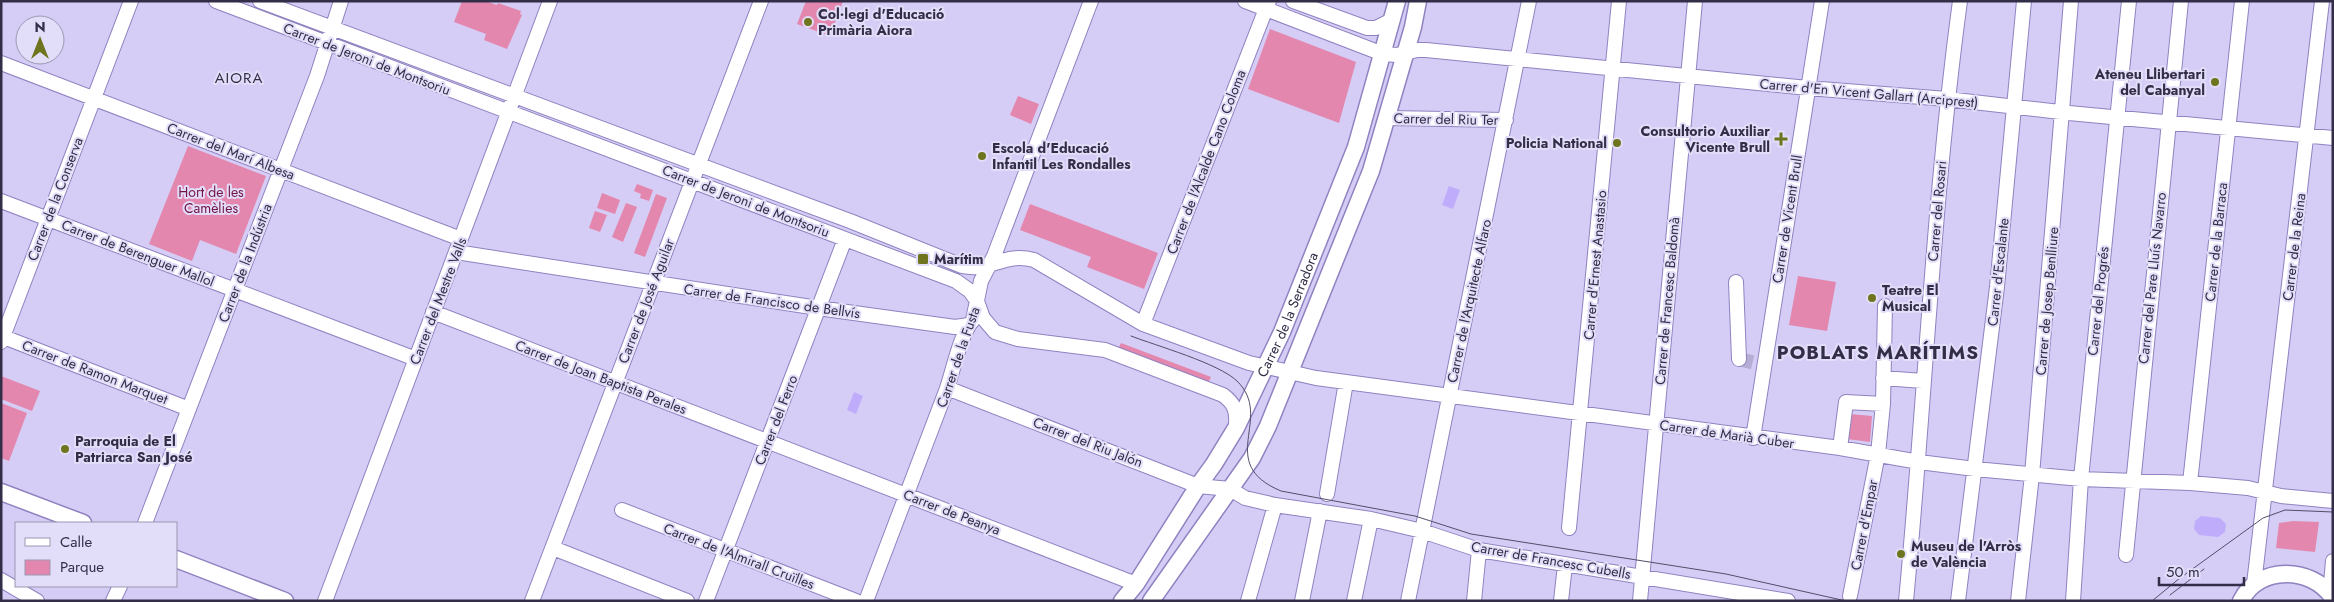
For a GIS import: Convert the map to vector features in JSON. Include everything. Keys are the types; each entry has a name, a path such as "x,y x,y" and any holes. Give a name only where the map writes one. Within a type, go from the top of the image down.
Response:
{"main road":[{"name":"Carrer de la Serradora","path":"1122,601 1136,584 1236,428 1282,332 1356,147 1397,1"},
{"name":"Carrer de la Serradora","path":"1151,601 1252,458 1290,371 1371,171 1418,1"},
{"path":"1,492 80,522"},
{"path":"178,560 285,601"},
{"path":"2241,601 2254,584 2274,575 2292,574 2309,578 2332,596"}],"street":[{"name":"Carrer de la Conserva","path":"2,338 131,1"},
{"name":"Carrer de Jeroni de Montsoriu","path":"216,1 509,114 956,281 965,286 977,301 983,318 995,332 1018,339 1105,350 1223,395 1233,402 1236,411 1236,428"},
{"name":"Carrer de Jeroni de Montsoriu","path":"260,1 850,221 962,266 981,268 1015,257 1034,260 1143,324 1265,368"},
{"name":"Carrer de la Indústria","path":"145,522 281,170 328,43 341,1"},
{"name":"Carrer del Mestre Valls","path":"325,601 550,1"},
{"name":"Carrer de José Aguilar","path":"532,601 761,1"},
{"name":"Carrer de la Fusta","path":"866,601 948,388 969,325 973,320 981,281 989,265 1091,1"},
{"path":"1245,1 1267,5 1383,54"},
{"path":"1293,1 1367,28 1376,28 1392,20"},
{"name":"Carrer de l'Arquitecte Alfaro","path":"1408,601 1519,60 1529,1"},
{"name":"Carrer d'Ernest Anastasio","path":"1569,528 1619,1"},
{"name":"Carrer de Francesc Baldomà","path":"1640,601 1695,1"},
{"name":"Carrer de Vicent Brull","path":"1753,438 1759,363 1822,1"},
{"name":"Carrer del Rosari","path":"1906,601 1919,462 1947,99 1960,1"},
{"name":"Carrer d'Escalante","path":"1958,601 1997,287 2024,1"},
{"name":"Carrer de Josep Benlliure","path":"2018,601 2032,475 2071,1"},
{"name":"Carrer del Progrés","path":"2073,601 2082,479 2129,1"},
{"name":"Carrer del Pare Lluís Navarro","path":"2126,555 2181,1"},
{"name":"Carrer de la Barraca","path":"2190,483 2242,1"},
{"name":"Carrer de la Reina","path":"2254,584 2308,136 2322,1"},
{"name":"Carrer de l'Alcalde Cano Coloma","path":"1143,324 1267,5"},
{"name":"Carrer d'En Vicent Gallart (Arciprest)","path":"1383,54 1397,55 1426,50 1688,77 1947,99 2117,118 2333,138"},
{"name":"Carrer del Marí Albesa","path":"1,63 281,170 458,245"},
{"name":"Carrer del Riu Ter","path":"1387,118 1506,120"},
{"name":"Carrer de Berenguer Mallol","path":"1,201 416,359"},
{"name":"Carrer del Ferro","path":"706,601 845,239"},
{"name":"Carrer de Francisco de Bellvís","path":"458,245 653,283 955,327 969,325"},
{"path":"1736,282 1739,359"},
{"name":"Carrer d'Empar","path":"1850,596 1878,454 1882,404 1885,306"},
{"name":"Carrer de Joan Baptista Perales","path":"434,312 615,383 768,440"},
{"name":"Carrer de Ramon Marquet","path":"2,338 189,409"},
{"name":"Carrer de Marià Cuber","path":"1265,368 1346,382 1753,438 1840,448 1919,462 1975,469 2082,479 2190,483 2248,488 2281,496 2333,500"},
{"path":"1883,378 1924,381"},
{"path":"1326,494 1346,382"},
{"name":"Carrer del Riu Jalón","path":"948,388 1198,486 1230,489"},
{"path":"1840,448 1846,402 1882,404"},
{"name":"Carrer de Peanya","path":"768,440 1136,584"},
{"name":"Carrer de Francesc Cubells","path":"1230,489 1245,498 1275,505 1320,510 1371,519 1422,531 1479,550 1642,576 1725,595 1788,601"},
{"path":"1248,601 1275,505"},
{"name":"Carrer de l'Almirall Cruïlles","path":"622,510 856,601"},
{"path":"1302,601 1320,510"},
{"path":"1354,601 1371,519"},
{"path":"553,548 687,601"},
{"path":"1474,601 1479,550"},
{"path":"2332,596 2333,561"},
{"path":"1561,601 1565,565"},
{"path":"1,580 31,599"},
{"path":"113,601 120,587"}],"green space":[{"path":"462,1 485,1 497,5 498,3 521,11 520,14 522,15 507,49 484,40 486,34 454,22"},
{"path":"806,1 843,1 830,36 797,24"},
{"path":"1270,29 1356,62 1339,123 1248,89"},
{"path":"1018,96 1039,104 1031,124 1010,115"},
{"name":"Hort de les Camèlies","path":"188,146 266,176 236,254 200,240 192,261 149,244"},
{"path":"637,184 653,190 649,201 640,198 641,194 634,191"},
{"path":"602,193 620,200 615,214 597,208"},
{"path":"656,194 667,198 645,257 634,253"},
{"path":"626,203 637,207 623,242 612,237"},
{"path":"1030,204 1158,253 1144,289 1087,267 1091,257 1020,230"},
{"path":"595,211 607,215 600,232 589,228"},
{"path":"1798,276 1836,282 1827,331 1789,325"},
{"path":"1121,343 1211,377 1208,383 1118,349"},
{"path":"1,376 40,391 32,411 1,399"},
{"path":"1,403 27,413 9,461 1,458"},
{"path":"1850,414 1872,416 1870,442 1847,439"},
{"path":"2293,521 2319,522 2315,552 2276,548 2279,523"}],"shaded area":[{"path":"1449,186 1460,190 1453,209 1442,205"},
{"path":"854,392 863,396 856,414 847,410"},
{"path":"2201,516 2220,518 2226,524 2225,532 2218,537 2199,535 2194,529 2195,521"}],"tunnel":[{"path":"1739,359 1755,363"}],"tram line":[{"path":"1131,336 1202,361 1228,374 1237,381 1247,395 1250,410 1248,454 1251,467 1261,480 1281,491 1415,516 1471,534 1726,574 1846,601"},
{"path":"2152,601 2180,578 2263,518 2285,510 2333,512"},
{"path":"2170,595 2204,569"}],"place":[{"name":"Col·legi d'Educació Primària Aiora","path":"808,22"},
{"name":"Ateneu Llibertari del Cabanyal","path":"2215,82"},
{"name":"Consultorio Auxiliar Vicente Brull","path":"1781,139"},
{"name":"Policia National","path":"1617,143"},
{"name":"Escola d'Educació Infantil Les Rondalles","path":"982,156"},
{"name":"Marítim","path":"923,259"},
{"name":"Teatre El Musical","path":"1872,298"},
{"name":"Parroquia de El Patriarca San José","path":"65,449"},
{"name":"Museu de l'Arròs de València","path":"1901,554"}],"district":[{"name":"AIORA","path":"239,78"},
{"name":"POBLATS MARÍTIMS","path":"1878,352"}]}
